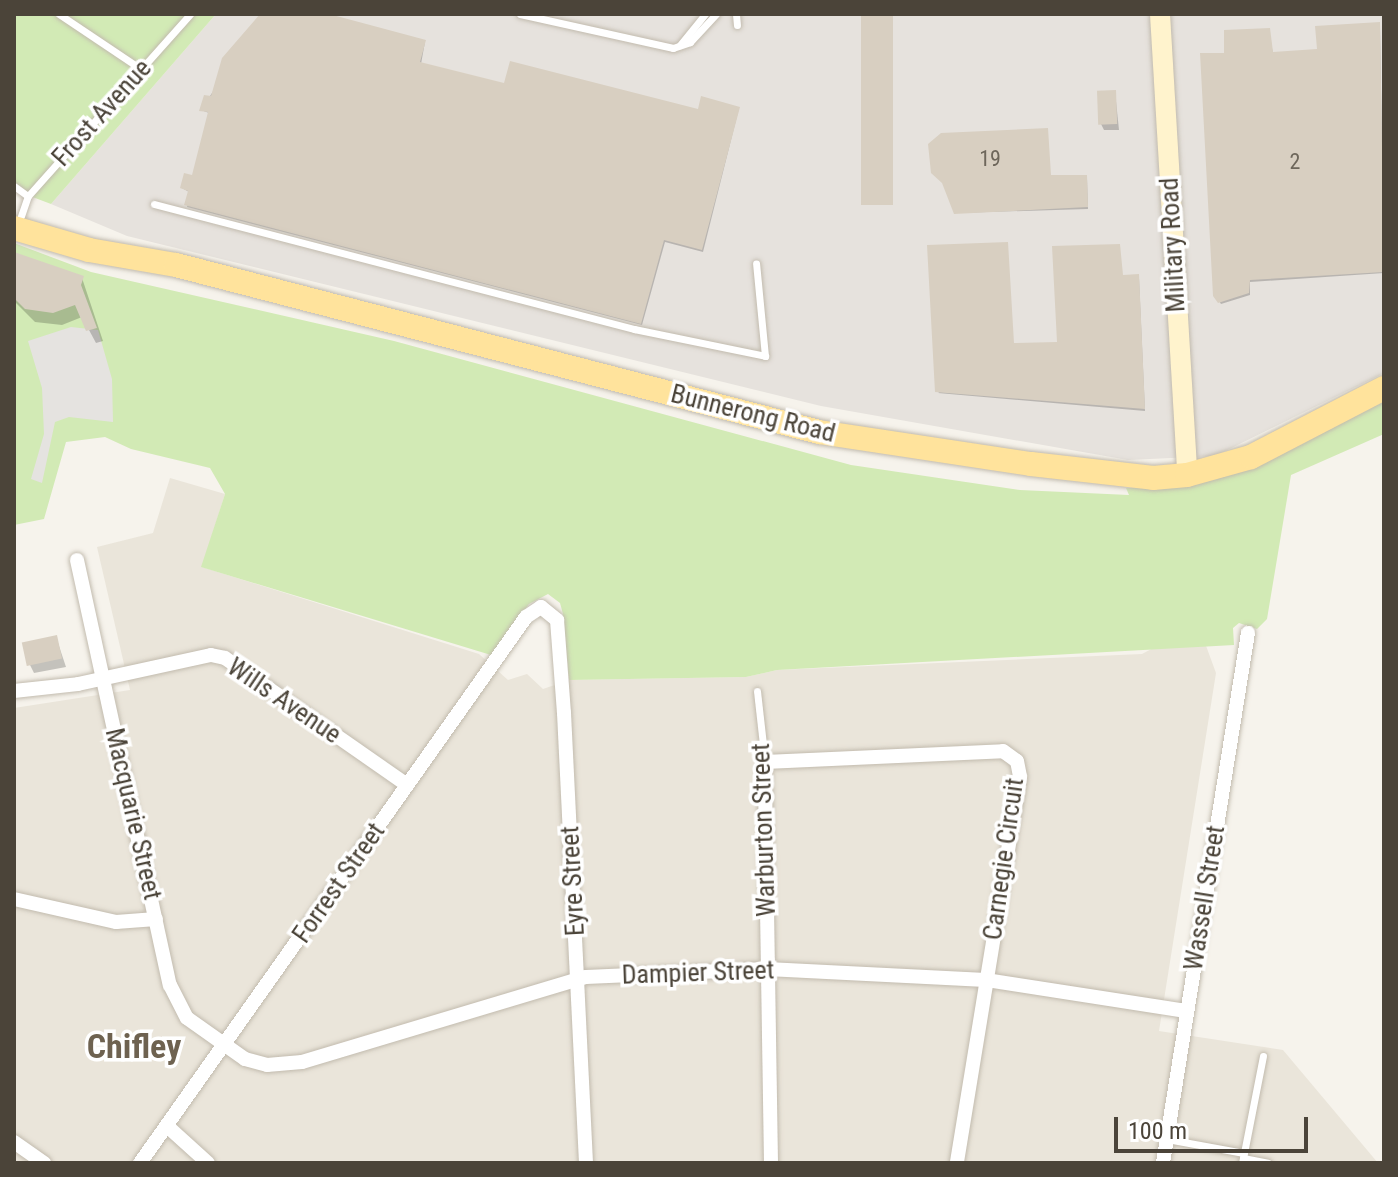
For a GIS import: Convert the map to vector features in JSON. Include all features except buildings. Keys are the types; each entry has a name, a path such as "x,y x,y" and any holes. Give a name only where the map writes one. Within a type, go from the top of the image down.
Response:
{"main road":[{"name":"Bunnerong Road","path":"21,217 92,237 122,252 819,432 1031,464 1153,478 1187,475 1251,457 1383,389"}],"street":[{"name":"Military Road","path":"1160,14 1187,475"},
{"name":"Macquarie Street","path":"77,560 156,919 182,1011 225,1047"},
{"name":"Forrest Street","path":"140,1163 225,1047 526,617 541,607"},
{"name":"Eyre Street","path":"541,607 557,620 586,1163"},
{"name":"Wassell Street","path":"1163,1163 1248,633"},
{"name":"Wills Avenue","path":"14,691 102,679 211,655 225,658 407,785"},
{"name":"Carnegie Circuit","path":"765,762 1012,753 1020,777 957,1163"},
{"name":"Warburton Street","path":"765,762 771,1163"},
{"path":"14,899 116,922 156,919"},
{"name":"Dampier Street","path":"225,1047 253,1063 302,1062 578,978 767,969 986,980 1186,1011"},
{"path":"167,1126 208,1163"},
{"path":"14,1142 44,1163"}],"lane":[{"path":"59,14 141,69"},
{"name":"Frost Avenue","path":"21,217 141,69 190,14"},
{"path":"520,14 662,48 695,39 716,14"},
{"path":"680,45 705,14"},
{"path":"736,14 737,25"},
{"path":"14,186 21,217"},
{"path":"154,204 634,329 765,356 756,263"},
{"name":"Warburton Street","path":"757,691 765,762"},
{"path":"1243,1158 1263,1056"},
{"path":"1167,1139 1268,1163"}],"shaded area":[{"path":"216,14 1384,14 1384,373 1215,456 1128,460 821,406 127,236 51,204"},
{"path":"71,327 98,330 112,379 113,422 69,417 55,422 42,483 31,479 44,434 42,388 28,341"},
{"path":"170,478 225,494 202,567 479,654 508,680 527,674 543,689 569,680 746,677 777,670 1142,654 1157,646 1205,643 1216,673 1159,1031 1283,1050 1378,1163 14,1163 14,708 130,690 97,547 153,533"}],"green space":[{"path":"14,14 216,14 51,204 14,190"},
{"path":"14,243 91,272 394,341 851,465 1020,490 1129,495 1126,488 1159,488 1384,400 1384,434 1291,475 1267,619 1257,629 1239,623 1233,628 1234,645 777,670 746,677 569,680 563,614 560,603 548,594 529,604 491,655 201,567 225,494 210,468 131,449 105,437 66,442 44,519 14,525"}],"district":[{"name":"Chifley","path":"134,1047"}]}
